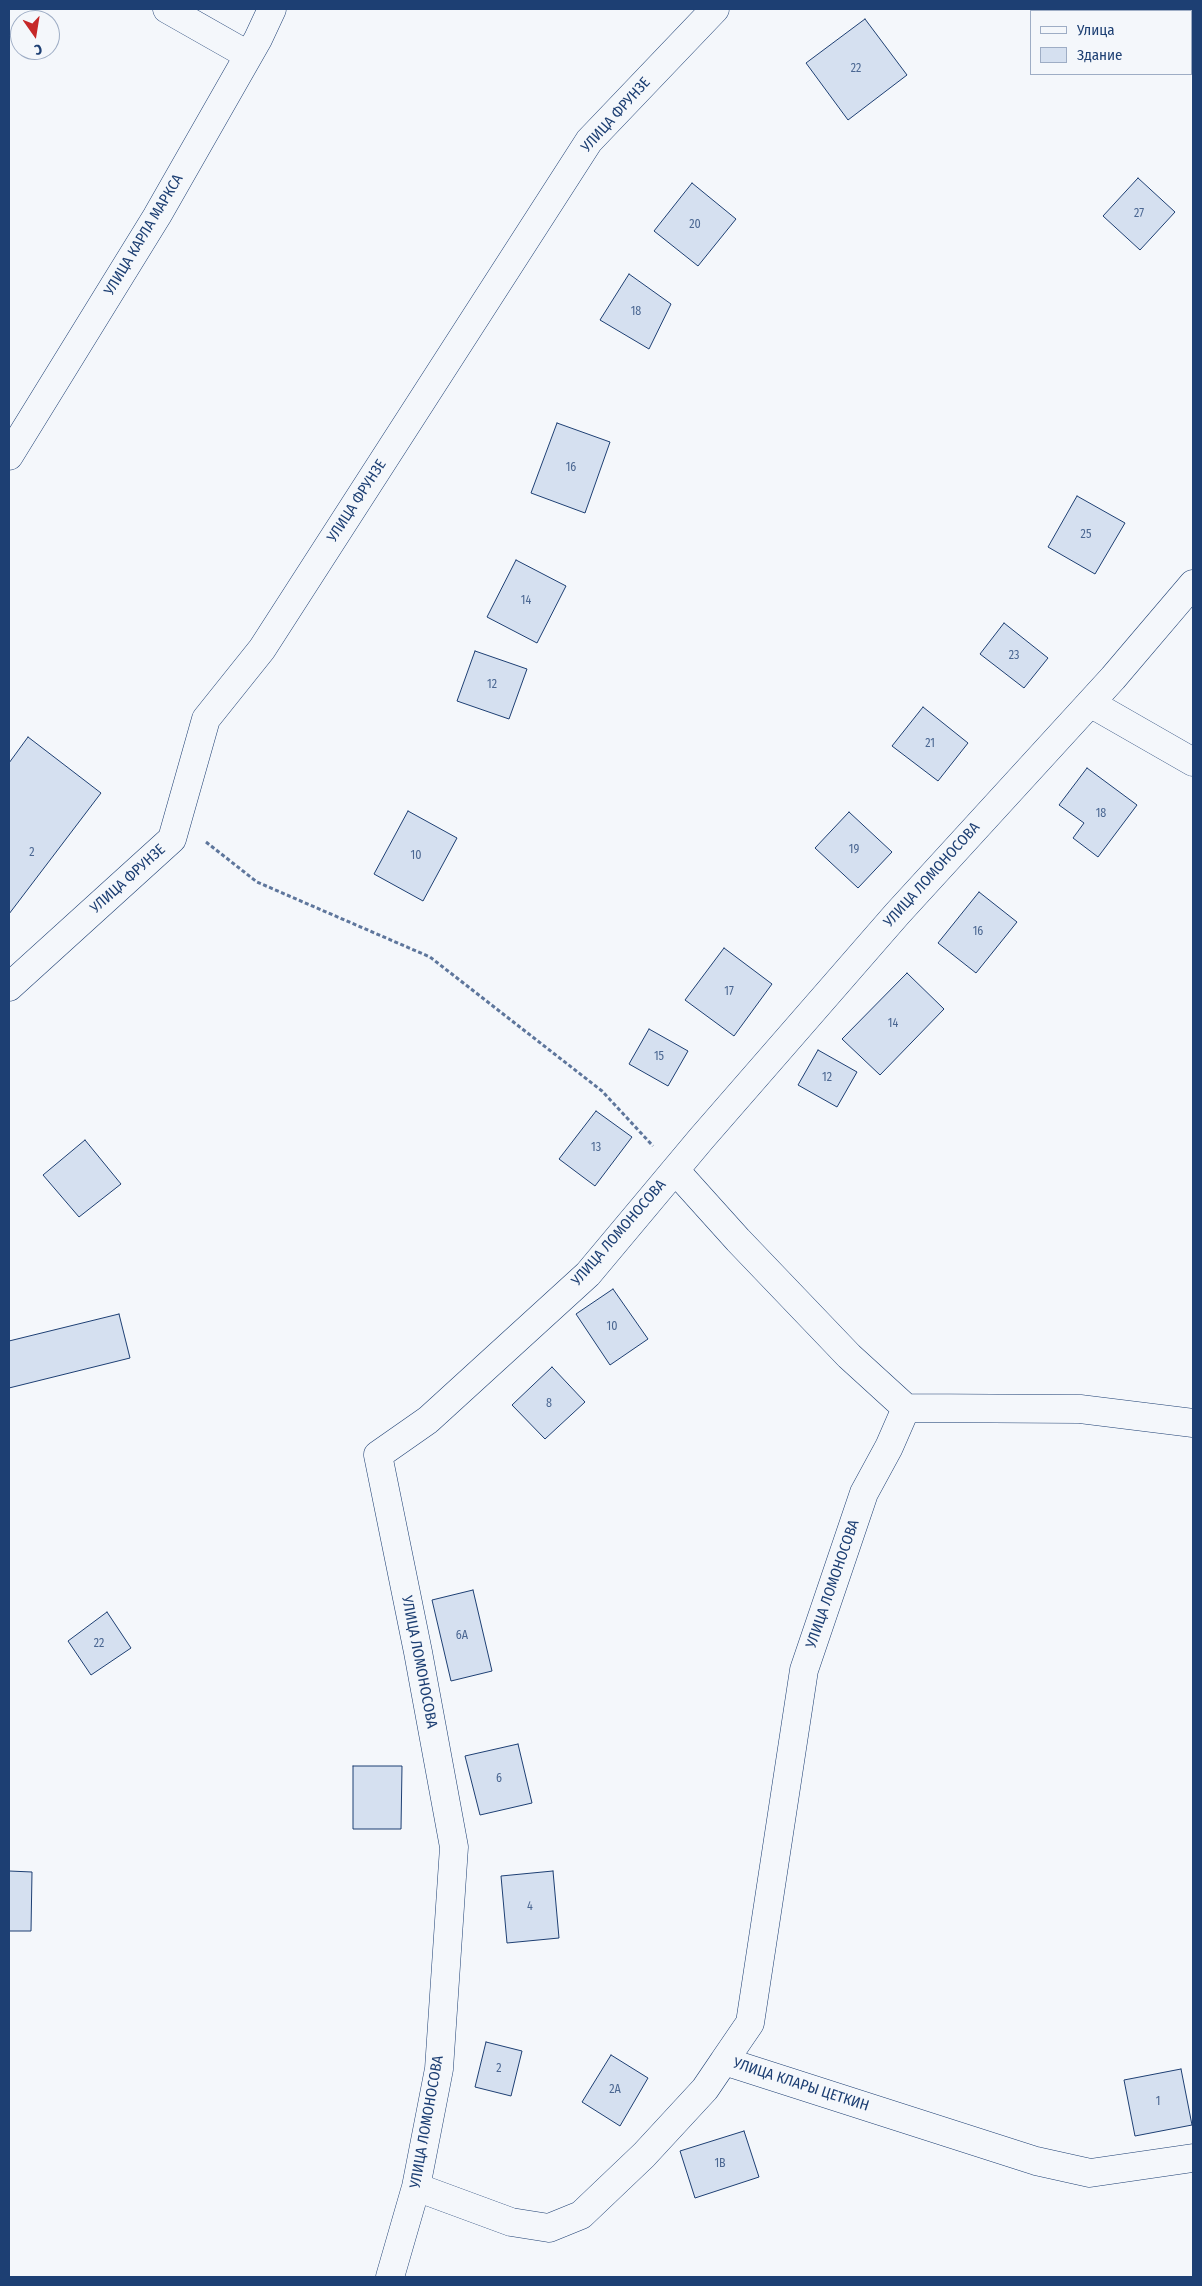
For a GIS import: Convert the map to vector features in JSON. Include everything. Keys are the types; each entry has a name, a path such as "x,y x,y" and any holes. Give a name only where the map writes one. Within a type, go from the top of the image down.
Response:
{"street":[{"path":"168,9 248,55"},
{"name":"УЛИЦА КАРЛА МАРКСА","path":"9,456 157,216 272,9"},
{"name":"УЛИЦА ФРУНЗЕ","path":"9,987 172,839 206,719 262,649 589,141 715,9"},
{"name":"УЛИЦА ЛОМОНОСОВА","path":"390,2277 416,2186 439,2069 454,1847 418,1652 378,1455 428,1420 588,1274 675,1170 897,914 1090,703 1193,584"},
{"path":"1090,703 1193,762"},
{"name":"УЛИЦА ЛОМОНОСОВА","path":"675,1170 738,1240 849,1356 906,1408 889,1447 864,1492 804,1670 750,2023 724,2061"},
{"path":"906,1408 1080,1409 1193,1423"},
{"name":"УЛИЦА КЛАРЫ ЦЕТКИН","path":"416,2186 511,2222 549,2228 581,2215 644,2155 705,2089 724,2061 1036,2161 1090,2173 1193,2158"}],"path":[{"path":"205,842 257,882 430,957 602,1091 675,1170"}],"building":[{"path":"865,19 907,75 848,120 806,63"},
{"path":"1138,178 1175,212 1140,250 1103,216"},
{"path":"692,183 736,219 698,266 654,231"},
{"path":"629,274 671,304 649,349 600,320"},
{"path":"557,423 610,442 585,513 531,493"},
{"path":"1077,496 1125,523 1095,574 1048,547"},
{"path":"516,560 566,586 537,643 487,617"},
{"path":"1004,623 1048,658 1024,688 980,654"},
{"path":"475,651 527,669 509,719 457,701"},
{"path":"923,707 968,743 938,781 892,746"},
{"path":"28,737 101,793 9,914 9,763"},
{"path":"1087,768 1137,805 1098,857 1073,838 1084,823 1059,805"},
{"path":"408,811 457,838 423,901 374,874"},
{"path":"849,812 892,852 858,888 815,848"},
{"path":"979,892 1017,922 976,973 938,943"},
{"path":"724,948 772,984 734,1036 685,1000"},
{"path":"907,973 944,1009 880,1075 842,1039"},
{"path":"649,1029 688,1051 668,1086 629,1064"},
{"path":"818,1050 857,1072 837,1107 798,1085"},
{"path":"596,1111 632,1137 595,1186 559,1159"},
{"path":"85,1140 121,1184 79,1217 43,1175"},
{"path":"613,1289 648,1339 610,1365 576,1314"},
{"path":"119,1314 130,1358 9,1388 9,1341"},
{"path":"552,1367 585,1402 545,1439 512,1405"},
{"path":"473,1590 492,1671 451,1681 432,1600"},
{"path":"107,1612 131,1648 91,1675 68,1641"},
{"path":"518,1744 532,1803 480,1815 465,1756"},
{"path":"353,1766 402,1766 401,1829 353,1829"},
{"path":"9,1871 32,1872 31,1931 9,1931"},
{"path":"553,1871 559,1938 507,1943 501,1876"},
{"path":"486,2042 522,2051 511,2096 475,2087"},
{"path":"611,2055 648,2078 620,2126 582,2102"},
{"path":"1181,2069 1192,2125 1135,2136 1124,2080"},
{"path":"744,2131 759,2177 695,2198 680,2151"}]}
